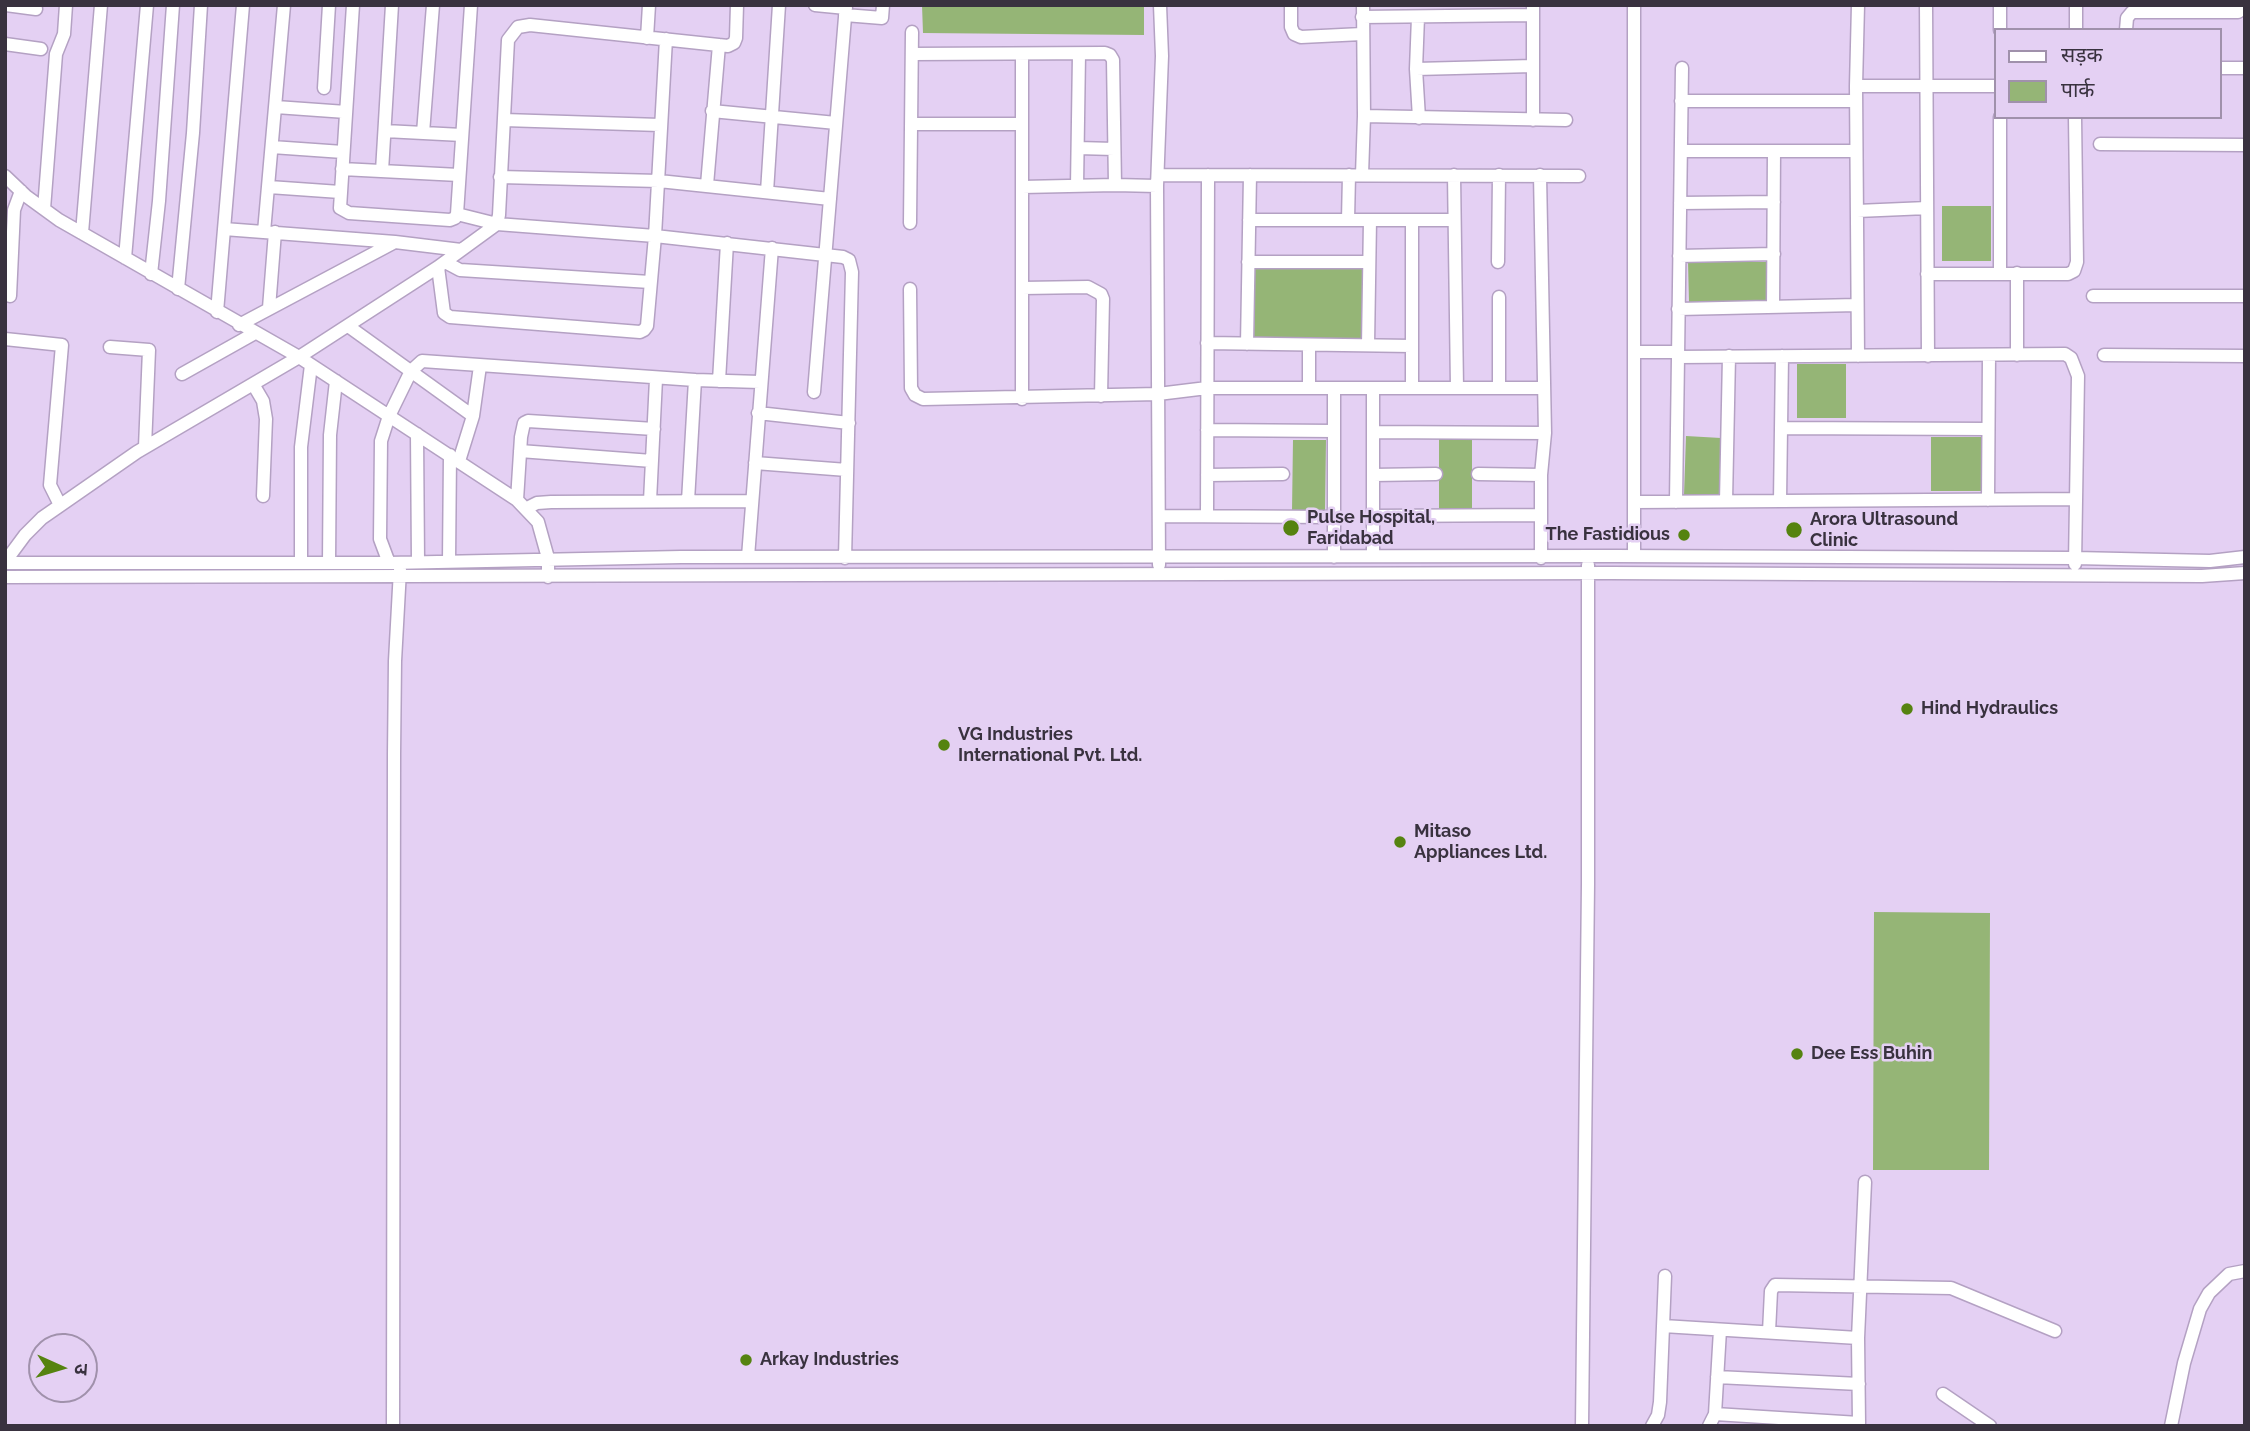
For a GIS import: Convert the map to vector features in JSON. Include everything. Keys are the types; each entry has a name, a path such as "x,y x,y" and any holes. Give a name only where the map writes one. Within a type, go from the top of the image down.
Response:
{"street":[{"path":"6,5 36,9"},
{"path":"44,209 56,54 64,34 66,5"},
{"path":"82,233 102,5"},
{"path":"125,258 147,5"},
{"path":"151,274 173,5"},
{"path":"178,289 201,5"},
{"path":"217,312 243,5"},
{"path":"269,309 269,187 284,5"},
{"path":"324,88 329,5"},
{"path":"353,5 340,208 348,213 450,220 457,214 471,5"},
{"path":"382,171 392,5"},
{"path":"423,133 433,5"},
{"path":"647,38 649,5"},
{"path":"497,224 508,40 518,27 530,24 719,45 734,43 737,5"},
{"path":"766,192 779,5"},
{"path":"815,5 882,18 883,5"},
{"path":"1159,575 1157,180 1162,56 1160,5"},
{"path":"1291,5 1291,27 1294,34 1301,37 1362,34"},
{"path":"1634,5 1634,556"},
{"path":"1858,5 1858,356"},
{"path":"1926,5 1928,356"},
{"path":"2000,5 2000,28"},
{"path":"2076,5 2076,28"},
{"path":"2126,28 2127,18 2132,12 2143,8 2238,12 2245,7"},
{"path":"814,393 846,9"},
{"path":"1348,220 1364,116 1363,11 1418,17 1484,10 1533,10 1532,120"},
{"path":"1418,17 1416,69 1419,118"},
{"path":"910,223 912,32"},
{"path":"441,265 444,313 450,317 640,332 647,326 659,181 666,39"},
{"path":"5,44 41,48"},
{"path":"707,185 719,45"},
{"path":"912,54 1110,55 1113,60 1115,185"},
{"path":"1022,54 1022,399"},
{"path":"1077,186 1079,54"},
{"path":"1416,69 1533,66"},
{"path":"1676,502 1682,68"},
{"path":"2222,68 2245,68"},
{"path":"1856,86 1994,86"},
{"path":"1681,101 1856,101"},
{"path":"276,107 346,112"},
{"path":"712,111 836,123"},
{"path":"1364,116 1566,120"},
{"path":"2000,119 2000,273"},
{"path":"1927,274 2068,274 2074,271 2077,262 2075,119"},
{"path":"504,120 660,125"},
{"path":"911,124 1022,124"},
{"path":"385,131 462,135"},
{"path":"2100,144 2245,145"},
{"path":"272,147 344,152"},
{"path":"1078,148 1114,149"},
{"path":"1681,151 1856,151"},
{"path":"1773,307 1774,151"},
{"path":"342,169 459,175"},
{"path":"1207,516 1208,175"},
{"path":"1022,187 1115,185 1208,175 1579,176"},
{"path":"1247,344 1250,175"},
{"path":"1454,175 1457,388"},
{"path":"1498,262 1499,175"},
{"path":"1540,175 1545,432 1541,558"},
{"path":"5,176 44,209 151,274 299,357 522,504 538,522 548,558 548,577"},
{"path":"500,177 659,181 830,199"},
{"path":"269,187 340,192"},
{"path":"10,296 14,210 21,191"},
{"path":"1680,203 1774,202"},
{"path":"1857,211 1927,208"},
{"path":"457,214 497,224 726,243 843,257 849,260 852,265 845,558"},
{"path":"1249,220 1454,220"},
{"path":"1368,345 1370,220"},
{"path":"1412,220 1412,388"},
{"path":"5,563 25,535 60,505 145,447 348,326 441,265 497,224"},
{"path":"224,229 396,242 461,250"},
{"path":"239,325 396,242"},
{"path":"719,381 726,243"},
{"path":"748,557 772,248"},
{"path":"1679,256 1774,254"},
{"path":"1248,262 1369,262"},
{"path":"441,265 460,270 650,282"},
{"path":"2017,273 2017,355"},
{"path":"1022,288 1088,287 1101,293 1101,396"},
{"path":"910,289 911,388 915,396 923,399 1022,399 1158,394 1207,388 1544,388"},
{"path":"2093,296 2245,296"},
{"path":"1499,297 1499,388"},
{"path":"1678,309 1857,305"},
{"path":"348,326 473,416"},
{"path":"182,374 255,333"},
{"path":"5,339 62,345 50,485 60,505"},
{"path":"1207,343 1412,346"},
{"path":"1309,345 1309,388"},
{"path":"110,347 149,350 145,447"},
{"path":"1634,352 1728,356 2065,354 2071,358 2078,376 2075,575"},
{"path":"1988,500 1989,355"},
{"path":"2104,355 2245,356"},
{"path":"1726,501 1728,356"},
{"path":"1780,501 1782,356"},
{"path":"393,1426 394,727 400,577 395,562 380,539 381,441 389,416 411,372 422,362 656,379 760,382"},
{"path":"301,563 301,447 311,366"},
{"path":"449,561 455,458 473,416 480,366"},
{"path":"650,501 656,379"},
{"path":"688,501 695,380"},
{"path":"329,563 330,435 335,381"},
{"path":"253,384 263,401 266,419 263,496"},
{"path":"1334,388 1334,557"},
{"path":"1373,388 1373,556"},
{"path":"758,414 849,423"},
{"path":"522,504 520,451 524,423 528,421 653,429"},
{"path":"1781,428 1988,429"},
{"path":"1207,430 1334,431"},
{"path":"1373,432 1545,432"},
{"path":"417,434 418,562"},
{"path":"520,451 652,461"},
{"path":"755,463 847,470"},
{"path":"1207,475 1283,474"},
{"path":"1373,475 1436,474"},
{"path":"1478,474 1542,475"},
{"path":"1634,502 2076,499"},
{"path":"522,504 752,501"},
{"path":"1373,516 1541,515"},
{"path":"1159,516 1334,517"},
{"path":"1573,556 1573,573"},
{"path":"1582,1426 1588,884 1588,556"},
{"path":"5,563 329,563 748,557 1634,556 2210,561 2245,558"},
{"path":"5,577 1573,573 2202,576 2245,572"},
{"path":"1720,1329 1712,1420 1858,1424 1858,1338 1865,1182"},
{"path":"2171,1426 2184,1363 2200,1309 2209,1293 2229,1275 2245,1270"},
{"path":"1652,1426 1658,1415 1660,1402 1665,1276"},
{"path":"1769,1332 1771,1291 1775,1285 1951,1288 2055,1331"},
{"path":"1663,1326 1858,1338"},
{"path":"1717,1377 1859,1384"},
{"path":"1943,1394 1990,1426"}],"green space":[{"path":"922,5 1144,5 1144,35 923,33"},
{"path":"1942,206 1991,206 1991,261 1942,261"},
{"path":"1688,262 1767,262 1767,301 1689,302"},
{"path":"1255,266 1364,267 1363,341 1254,339"},
{"path":"1797,364 1846,364 1846,418 1797,418"},
{"path":"1686,436 1721,438 1719,496 1684,495"},
{"path":"1931,437 1981,437 1981,491 1931,491"},
{"path":"1439,439 1472,439 1472,510 1439,510"},
{"path":"1293,440 1326,440 1325,511 1292,511"},
{"path":"1874,912 1990,913 1989,1170 1873,1170"}],"place":[{"name":"Pulse Hospital, Faridabad","path":"1291,528"},
{"name":"Arora Ultrasound Clinic","path":"1794,530"},
{"name":"The Fastidious","path":"1684,535"},
{"name":"Hind Hydraulics","path":"1907,709"},
{"name":"VG Industries International Pvt. Ltd.","path":"944,745"},
{"name":"Mitaso Appliances Ltd.","path":"1400,842"},
{"name":"Dee Ess Buhin","path":"1797,1054"},
{"name":"Arkay Industries","path":"746,1360"}]}
